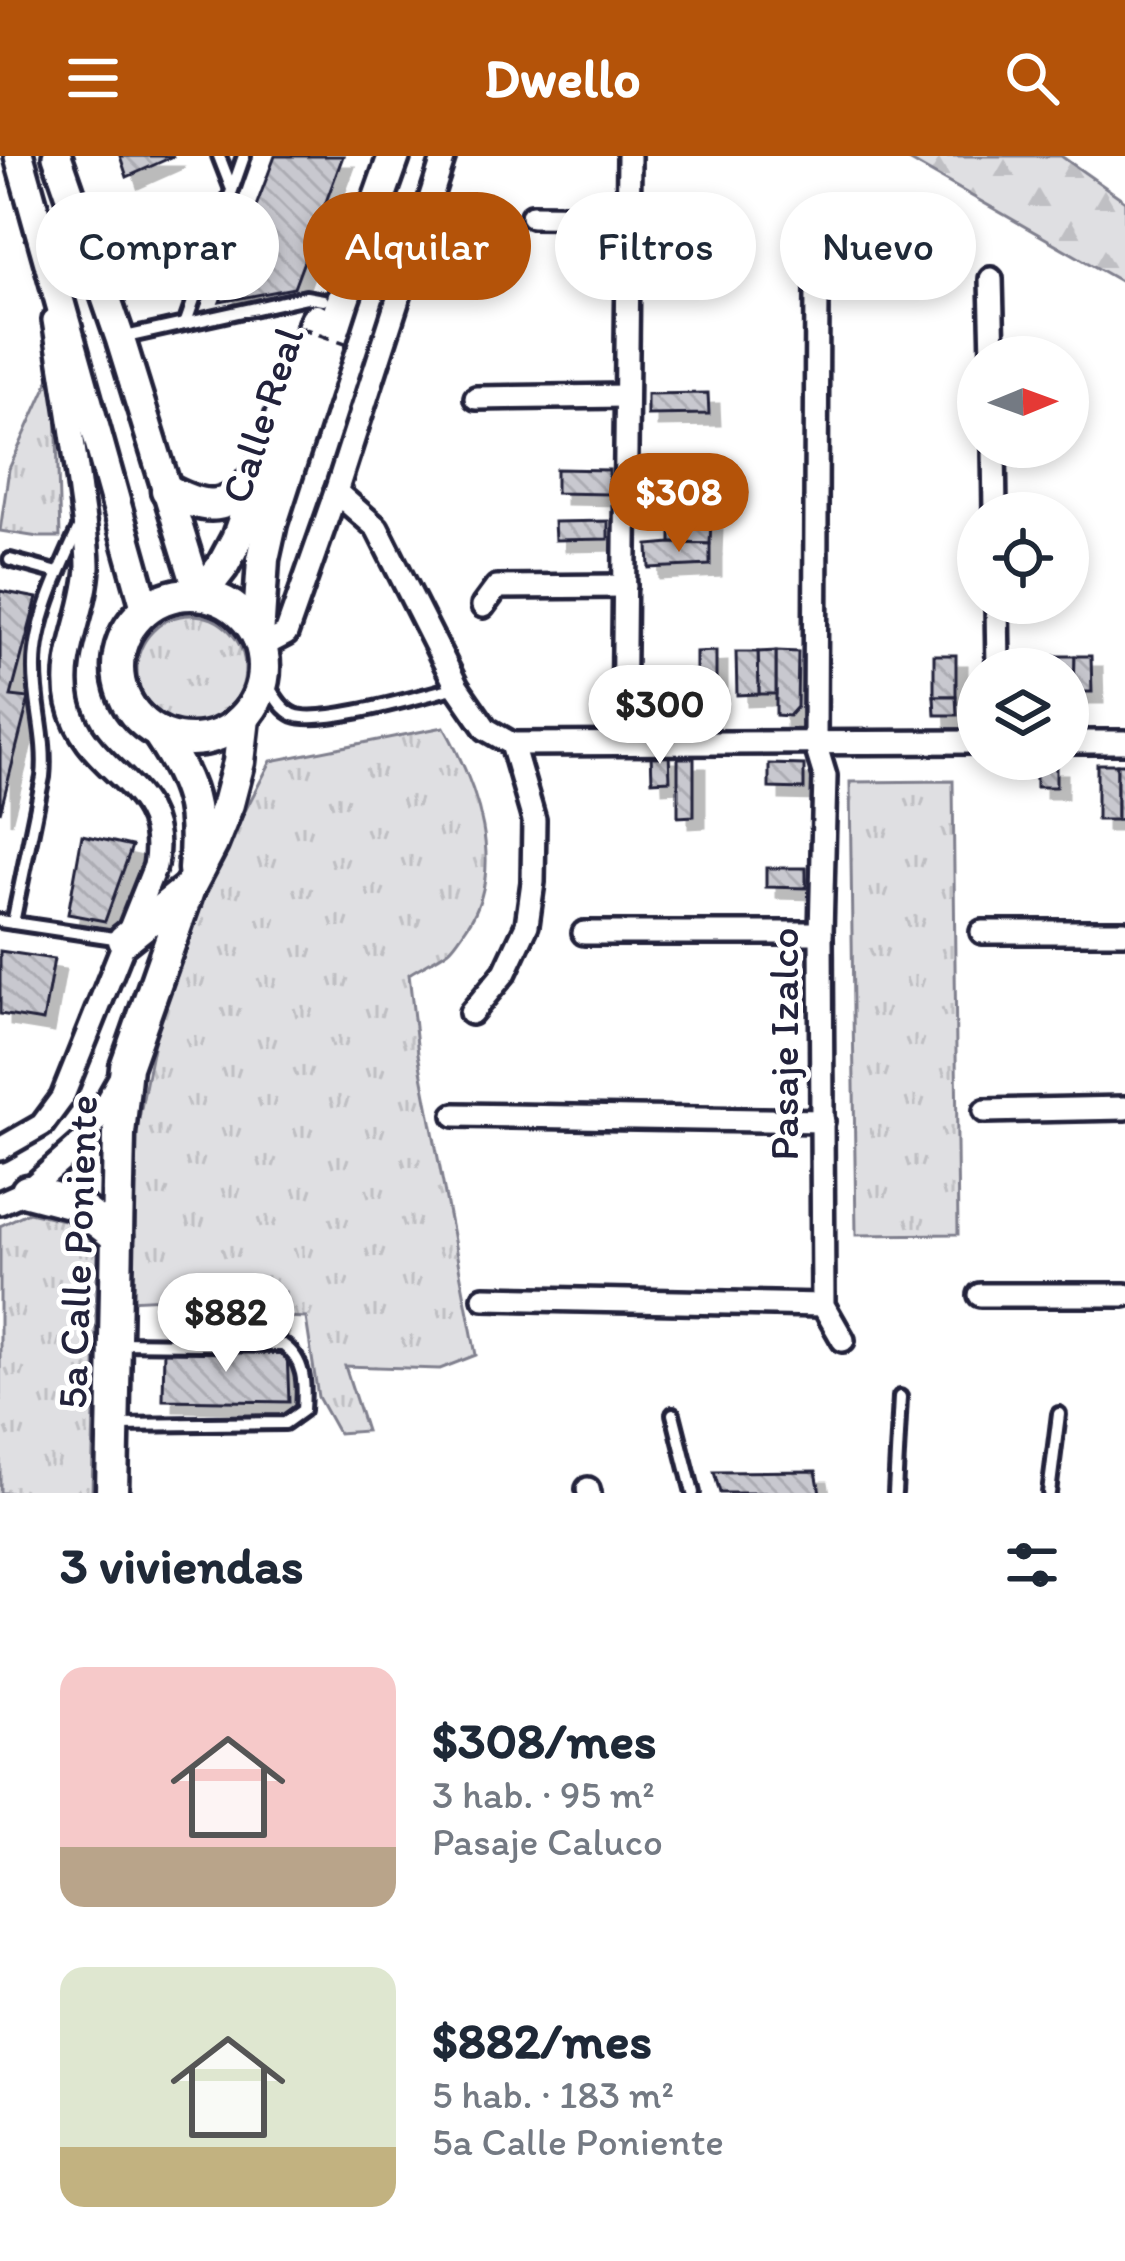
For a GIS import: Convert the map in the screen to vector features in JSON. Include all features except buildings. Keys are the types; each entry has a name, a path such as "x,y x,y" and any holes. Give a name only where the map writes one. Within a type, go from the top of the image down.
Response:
{"main road":[{"name":"Calle Real","path":"361,192 374,156"},
{"name":"Calle Real","path":"261,654 263,559 272,523 394,156"},
{"name":"Calle Real","path":"200,594 237,539 323,300"},
{"path":"166,490 187,501 217,505 242,494 264,466"},
{"path":"200,594 234,608 248,621 261,654 256,700 226,732 205,739 159,734 134,713 119,682 118,658 124,637 146,610 168,597 200,594"},
{"name":"5a Calle Poniente","path":"112,1493 118,1134 126,1067 191,885 228,804 244,718"},
{"name":"5a Calle Poniente","path":"159,734 182,766 194,804 197,843 191,885"},
{"path":"124,940 191,885"},
{"path":"13,1197 74,1203 117,1237"}],"street":[{"path":"19,156 36,221"},
{"path":"57,156 200,594"},
{"path":"261,654 286,634 444,156"},
{"path":"628,192 629,156"},
{"path":"532,217 555,217"},
{"path":"991,279 992,336"},
{"path":"0,1149 43,1125 62,1099 155,866 153,815 138,792 89,748 68,697 67,663 88,563 51,300"},
{"path":"58,300 146,610"},
{"path":"623,743 627,300"},
{"name":"Pasaje Izalco","path":"817,300 815,743 825,776 823,1305 843,1340"},
{"path":"476,398 626,396"},
{"path":"336,492 377,528 457,687 486,729 512,744 957,742"},
{"path":"483,606 497,587 625,586"},
{"path":"1089,742 1125,742"},
{"path":"471,1013 505,972 527,925 534,820 512,744"},
{"path":"982,932 1125,932"},
{"path":"584,933 821,933"},
{"path":"13,1197 85,1140 126,1067"},
{"path":"985,1111 1125,1108"},
{"path":"454,1115 823,1120"},
{"path":"980,1295 1125,1295"},
{"path":"484,1298 823,1305"}],"lane":[{"path":"219,156 232,187"},
{"path":"186,322 244,156"},
{"path":"120,338 303,298"},
{"path":"83,518 58,573 35,652 43,777 6,922 124,940"},
{"path":"10,560 58,573"},
{"path":"261,654 284,709 300,717 329,716 457,687"},
{"path":"113,1425 285,1423 303,1410 304,1393 301,1365 283,1345 115,1343"},
{"path":"895,1493 900,1397"},
{"path":"673,1414 693,1493"},
{"path":"1049,1493 1059,1414"}],"path":[{"path":"299,327 355,347"}],"green space":[{"path":"902,156 1061,156 1125,201 1125,284 976,198 976,192 965,192"},
{"path":"55,367 60,537 0,531 9,469"},
{"path":"191,615 212,619 229,631 241,648 245,669 241,690 229,707 212,719 191,723 170,719 153,707 141,690 137,669 141,648 153,631 170,619"},
{"path":"444,727 476,800 483,826 485,879 478,904 456,943 409,974 418,1054 476,1355 440,1369 345,1366 366,1431 338,1433 318,1397 306,1318 286,1317 285,1292 128,1300 134,1144 156,1032 202,894 271,761"},
{"path":"953,781 958,1234 856,1235 850,782"},
{"path":"29,1212 68,1221 98,1246 92,1493 0,1493 0,1226"}]}
